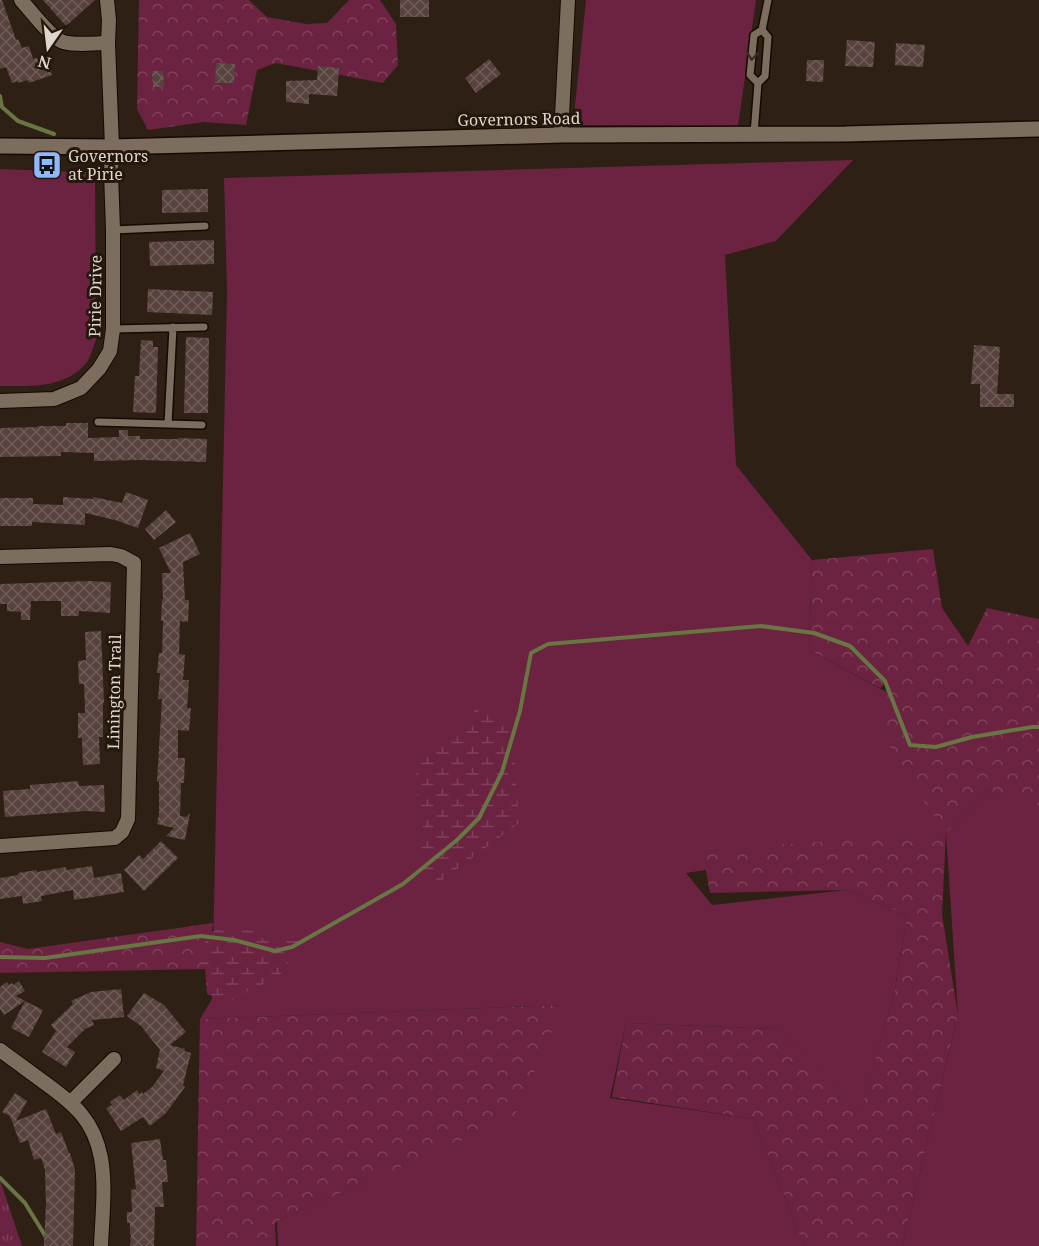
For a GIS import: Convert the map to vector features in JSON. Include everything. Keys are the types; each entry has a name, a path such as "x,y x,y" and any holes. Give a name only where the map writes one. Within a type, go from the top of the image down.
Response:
{"main road":[{"name":"Governors Road","path":"0,146 112,147 561,135 754,135 1039,129"}],"street":[{"path":"21,0 49,31 62,41 108,43"},
{"name":"Pirie Drive","path":"0,401 54,399 81,387 99,369 110,351 113,329 113,230 107,0"},
{"path":"561,135 568,0"},
{"name":"Linington Trail","path":"0,557 111,554 134,563 128,819 122,832 115,838 0,846"},
{"path":"0,1050 71,1102 91,1129 101,1158 103,1176 101,1246"},
{"path":"71,1102 114,1059"}],"lane":[{"path":"758,83 750,75 754,36 762,30 768,0"},
{"path":"754,135 758,83 765,76 768,37 762,30"},
{"path":"113,230 206,226"},
{"path":"168,424 173,327"},
{"path":"113,329 204,327"},
{"path":"98,422 202,425"}],"green space":[{"path":"139,0 249,0 267,17 306,24 327,23 349,0 380,0 396,24 398,65 383,83 276,63 257,70 246,125 204,122 148,130 137,109"},
{"path":"586,0 756,0 738,126 573,125"},
{"path":"853,160 776,241 725,255 736,465 812,560 809,650 890,694 946,833 686,873 712,905 846,890 907,915 894,994 862,1107 777,1029 626,1023 610,1098 754,1119 805,1246 278,1246 277,1221 366,1182 562,1005 200,1019 212,999 227,291 224,178"},
{"path":"0,169 87,172 95,169 96,340 87,362 78,371 69,377 47,384 0,386"},
{"path":"933,549 942,608 968,646 987,608 1039,619 1039,808 989,790 946,833 897,762 884,734 886,683 880,688 809,650 812,560"},
{"path":"480,705 511,718 519,823 435,885 419,871 419,845 423,826 414,781 422,759 450,736"},
{"path":"989,790 1039,806 1039,1246 902,1246 958,1015 946,833"},
{"path":"946,833 942,914 958,1015 902,1246 805,1246 754,1119 612,1097 626,1023 777,1029 862,1106 894,994 907,915 846,890 710,893 702,850"},
{"path":"213,923 207,969 0,973 0,942 28,949"},
{"path":"219,929 256,931 265,941 302,941 278,978 255,987 227,1003 207,994 204,952 206,935"},
{"path":"563,1005 514,1118 277,1221 275,1224 276,1246 196,1246 200,1019"},
{"path":"0,1180 22,1246 0,1246"}],"building":[{"path":"0,0 2,0 16,40 18,39 22,48 29,46 33,59 37,58 39,63 47,60 52,75 29,83 28,80 12,83 6,67 0,69"},
{"path":"43,0 95,0 66,26"},
{"path":"400,0 429,0 429,17 400,17"},
{"path":"847,40 875,42 873,67 845,66"},
{"path":"896,43 925,45 923,67 895,65"},
{"path":"489,59 501,74 476,93 465,78"},
{"path":"807,60 824,60 823,82 806,81"},
{"path":"216,63 235,64 234,83 215,83"},
{"path":"318,66 339,68 337,96 309,94 309,104 286,102 286,81 317,80"},
{"path":"152,71 163,71 164,87 153,87"},
{"path":"208,189 208,212 162,213 162,190"},
{"path":"214,240 214,264 150,266 149,242"},
{"path":"148,289 213,292 212,315 147,312"},
{"path":"186,337 209,338 208,413 184,413"},
{"path":"141,340 153,341 153,347 158,347 156,413 133,412 135,376 139,376"},
{"path":"974,345 1000,347 997,394 1014,394 1014,407 980,407 980,384 971,384"},
{"path":"66,423 88,423 88,438 119,437 119,430 128,430 128,436 140,436 140,439 207,439 206,462 94,461 94,453 61,452 61,456 0,457 0,428 66,426"},
{"path":"126,492 148,500 138,528 85,513 85,525 32,522 32,526 0,526 0,498 33,498 33,504 63,505 63,497 93,499 93,497 122,503"},
{"path":"166,510 176,522 154,540 145,529"},
{"path":"190,533 200,554 183,562 185,600 189,600 188,622 180,621 179,654 185,655 183,680 189,680 187,708 191,708 189,731 178,730 178,758 185,758 184,783 181,783 180,816 186,817 190,813 185,840 166,836 174,828 157,824 162,699 158,699 160,673 157,673 159,653 162,653 162,573 171,573 159,548"},
{"path":"111,582 110,613 79,611 79,616 61,616 61,601 31,601 30,620 21,620 21,612 7,611 7,604 0,604 0,584"},
{"path":"101,631 104,703 103,737 99,737 100,764 83,765 82,738 78,738 78,713 85,713 84,684 79,684 78,661 86,660 85,632"},
{"path":"78,781 79,786 104,785 105,812 85,811 5,817 3,791 30,789 30,785"},
{"path":"161,841 178,858 144,891 124,870 139,855 143,859"},
{"path":"92,866 94,878 121,873 124,892 74,900 73,890 41,896 42,901 23,904 22,896 0,899 0,878 37,870 37,872 66,867 66,870"},
{"path":"19,981 25,991 16,996 25,1001 4,1015 0,1009 0,987 7,982 13,985"},
{"path":"121,989 124,1017 92,1020 94,1025 85,1029 67,1047 75,1052 66,1067 42,1052 56,1031 51,1025 73,1004 71,1001 91,992"},
{"path":"144,993 164,1005 186,1032 170,1045 191,1053 183,1085 185,1087 166,1113 150,1126 143,1117 121,1131 106,1108 112,1105 110,1102 120,1095 124,1100 137,1090 139,1094 142,1092 143,1094 152,1087 164,1071 156,1068 160,1050 141,1026 127,1016"},
{"path":"25,1001 43,1010 29,1037 11,1028"},
{"path":"15,1093 27,1101 16,1121 46,1109 56,1134 61,1132 70,1153 75,1170 73,1246 44,1246 45,1170 41,1158 34,1160 28,1140 20,1143 10,1116 2,1112"},
{"path":"160,1139 163,1160 166,1160 168,1182 162,1182 164,1207 155,1207 154,1246 130,1246 131,1234 130,1223 127,1223 127,1212 132,1212 131,1190 136,1189 131,1143"}],"waterway":[{"path":"0,96 2,107 18,121 54,134"},
{"path":"0,957 45,958 201,936 234,940 275,951 292,947 403,884 457,840 479,818 502,772 520,711 531,653 548,644 761,626 814,633 850,646 885,681 910,745 936,747 972,737 1039,727"},
{"path":"0,1178 25,1203 46,1237 47,1246"}],"place":[{"name":"Governors at Pirie","path":"47,165"}]}
